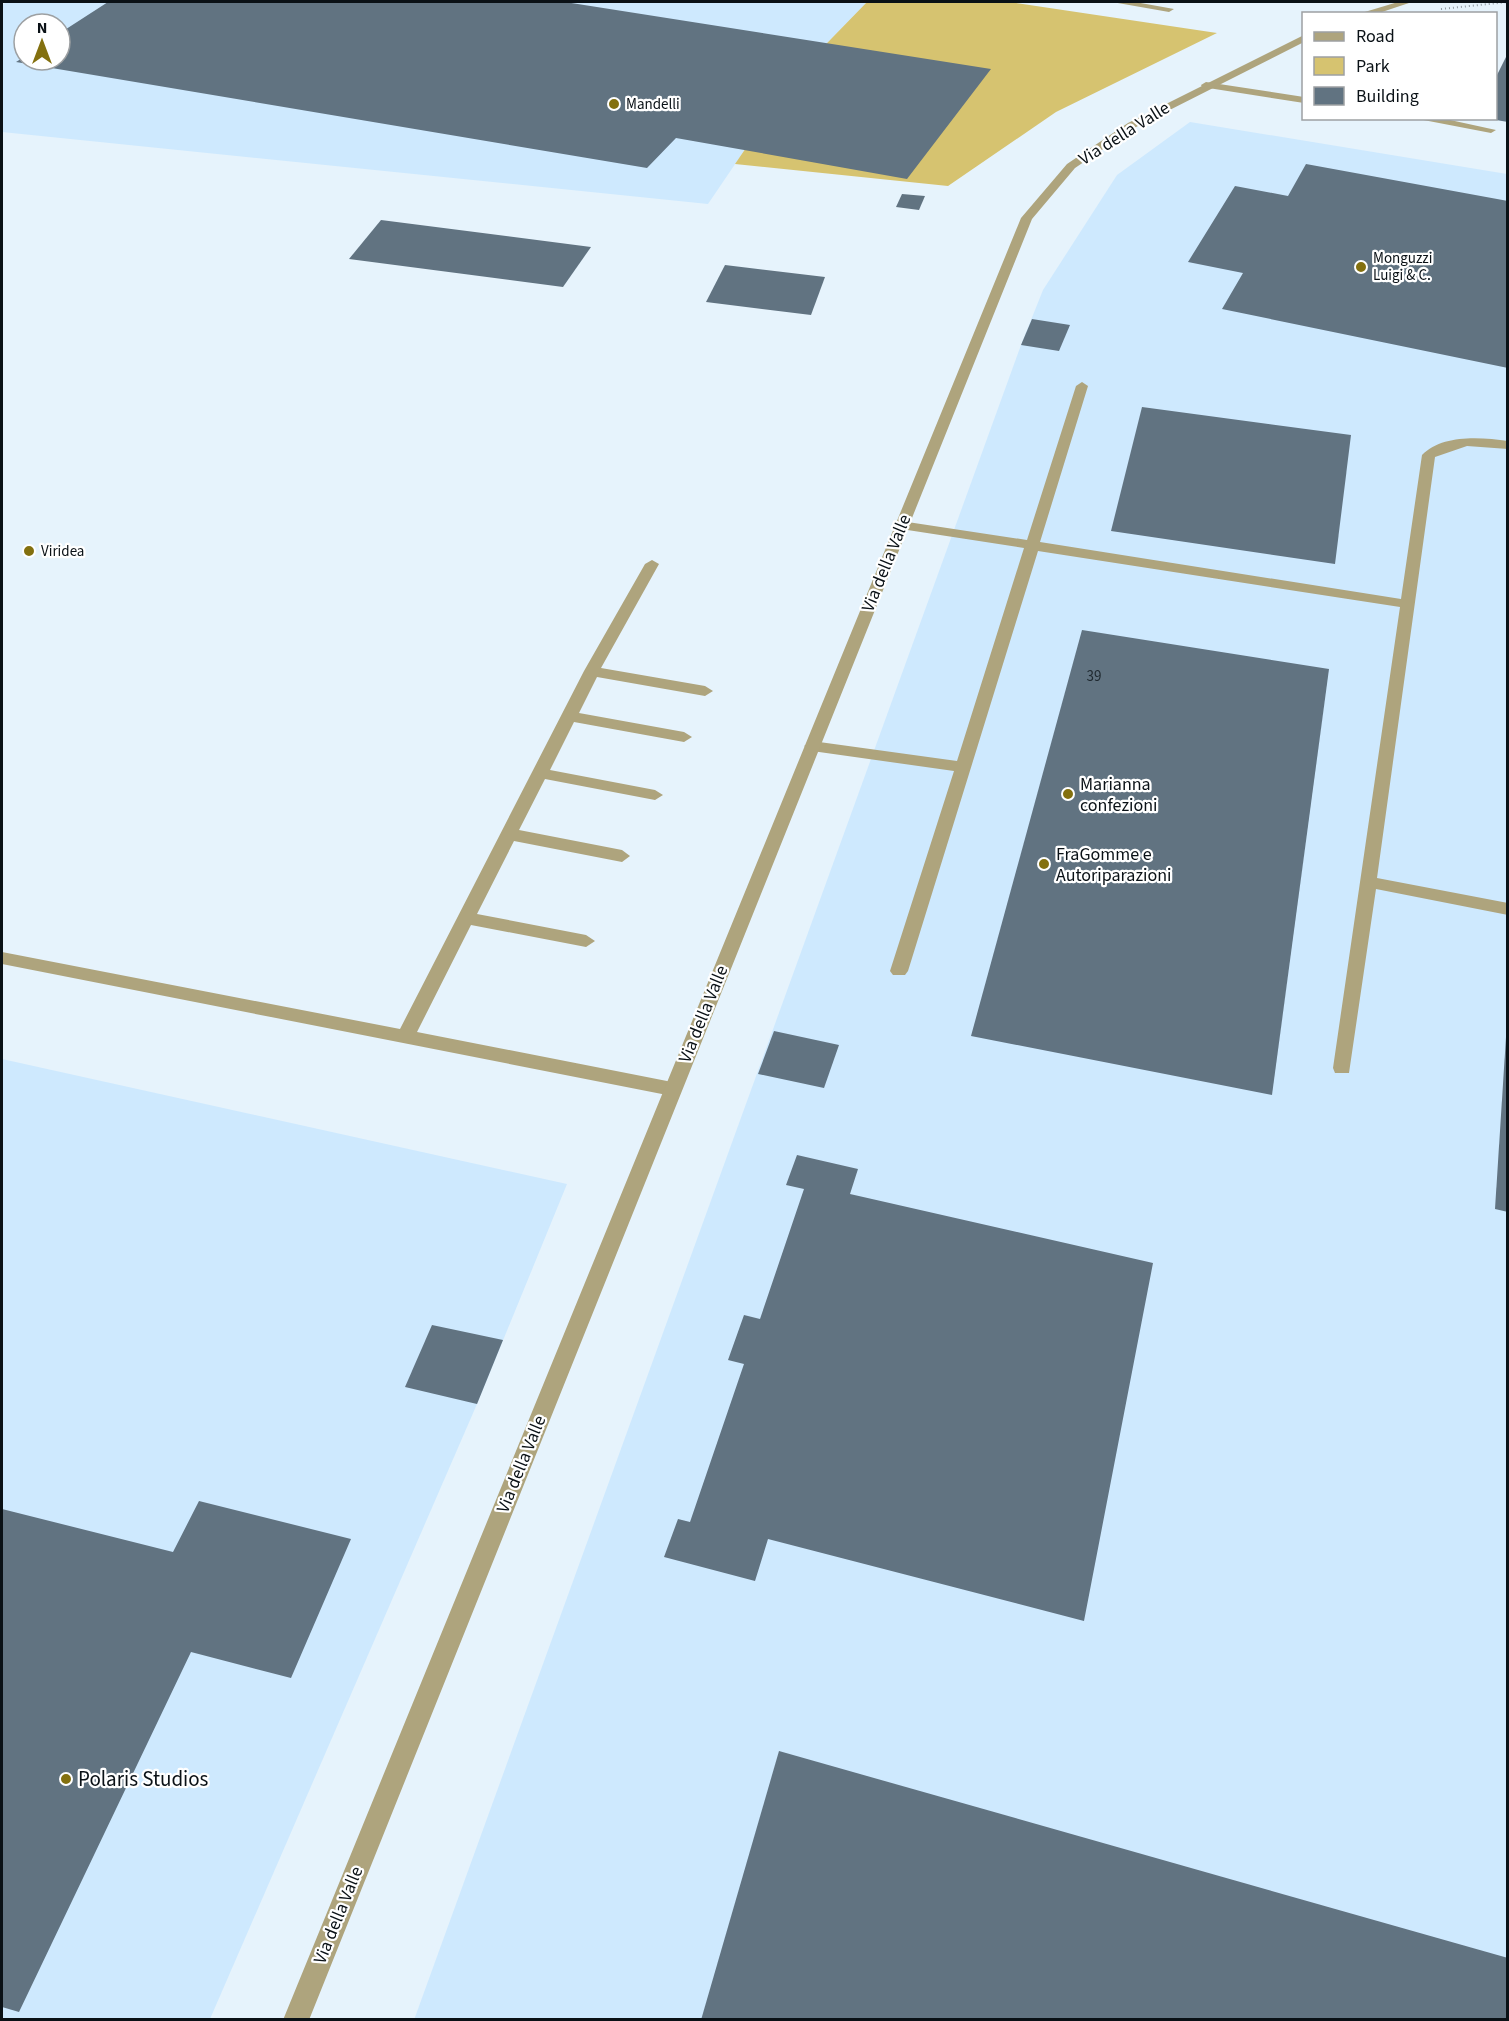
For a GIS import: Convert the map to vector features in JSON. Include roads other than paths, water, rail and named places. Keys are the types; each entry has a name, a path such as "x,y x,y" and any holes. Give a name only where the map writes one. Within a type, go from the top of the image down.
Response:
{"street":[{"path":"1117,2 1169,9"},
{"path":"1366,12 1386,2"},
{"path":"1370,12 1407,2"},
{"name":"Via della Valle","path":"296,2019 1027,218 1071,166 1132,124 1302,39"},
{"path":"1206,85 1302,100"},
{"path":"1430,120 1491,130"},
{"path":"899,970 1082,386"},
{"path":"1342,1068 1429,455 1448,445 1472,440 1508,445"},
{"path":"901,525 1407,604"},
{"path":"405,1037 592,671 652,564"},
{"path":"592,671 705,692"},
{"path":"570,716 684,737"},
{"path":"812,746 962,767"},
{"path":"540,773 655,795"},
{"path":"509,834 622,856"},
{"path":"1368,882 1508,909"},
{"path":"466,918 586,941"},
{"path":"2,958 672,1089"}],"place":[{"name":"Mandelli","path":"614,104"},
{"name":"Monguzzi Luigi & C.","path":"1361,267"},
{"name":"Viridea","path":"29,551"},
{"name":"Marianna confezioni","path":"1068,794"},
{"name":"FraGomme e Autoriparazioni","path":"1044,864"},
{"name":"Polaris Studios","path":"66,1779"}]}
